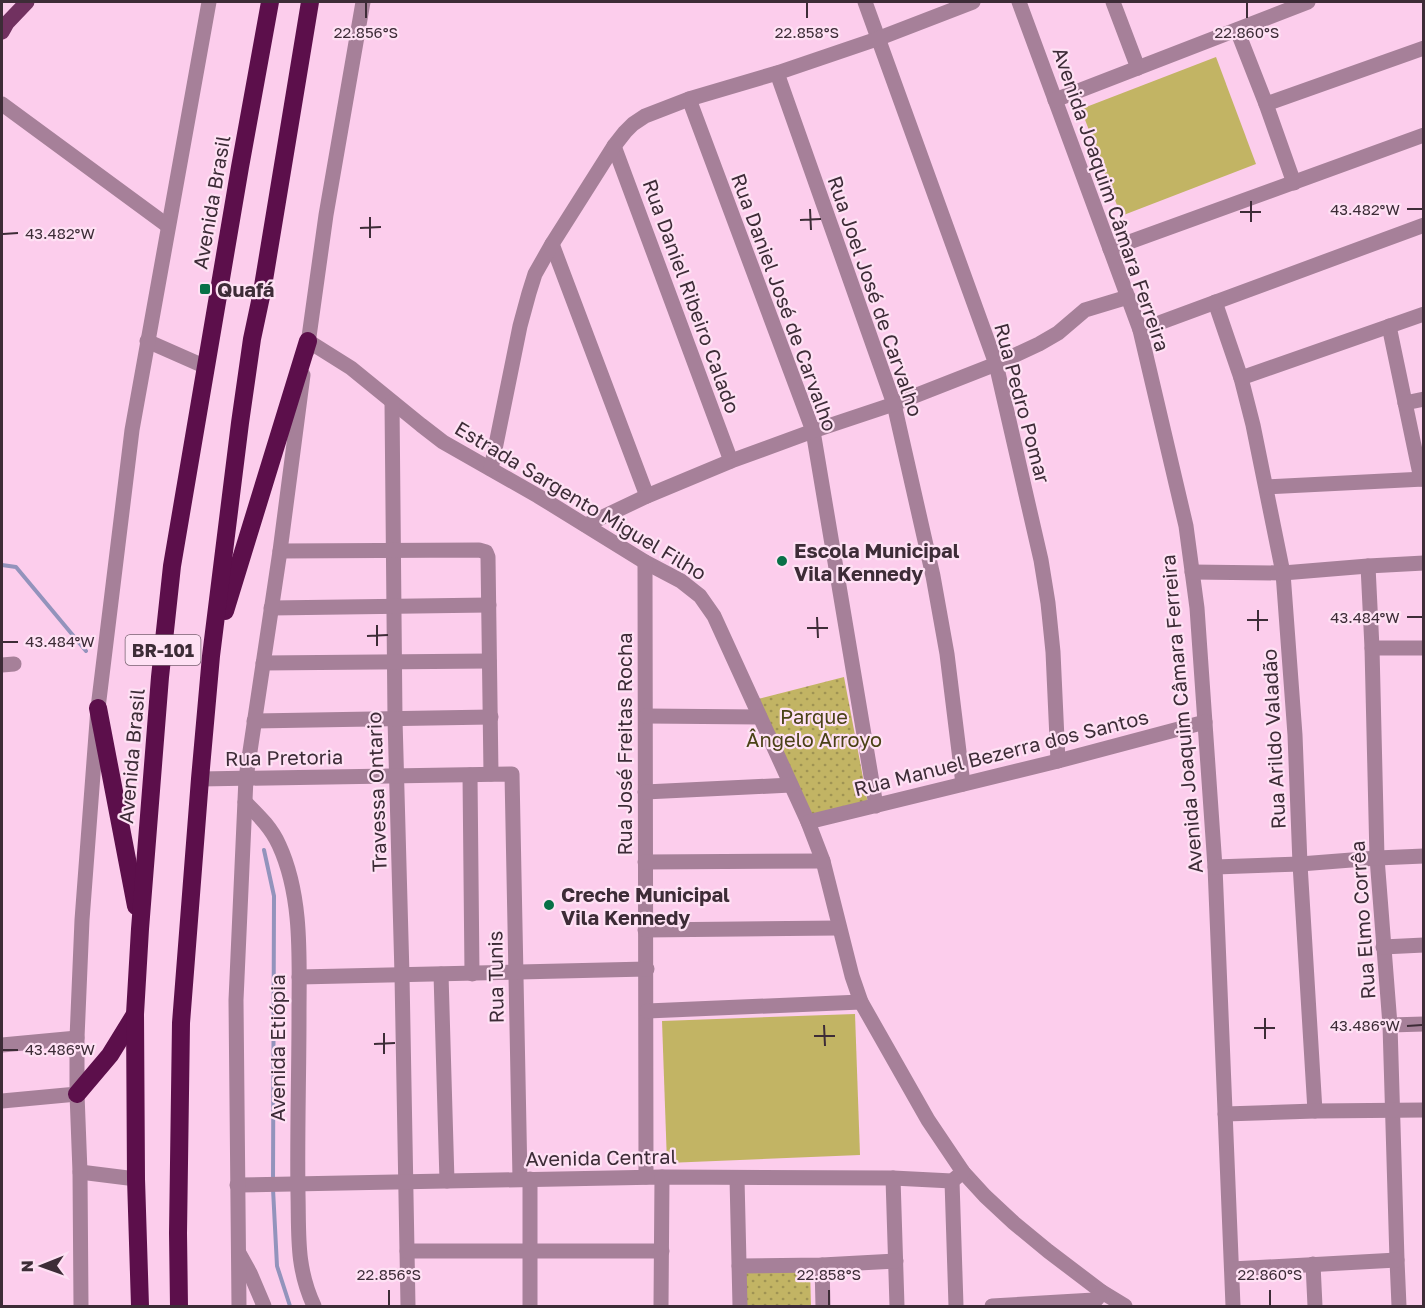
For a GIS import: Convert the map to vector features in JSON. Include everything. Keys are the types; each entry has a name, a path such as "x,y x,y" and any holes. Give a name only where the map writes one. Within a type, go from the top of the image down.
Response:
{"highway":[{"name":"Avenida Brasil","path":"140,1306 136,1179 135,1014 160,677 172,566 270,2"},
{"name":"BR-101","path":"179,1306 181,1023 212,656 252,339 262,292 310,2"},
{"path":"212,656 308,341"},
{"path":"98,708 140,929"},
{"path":"77,1094 110,1055 135,1014"}],"main road":[{"path":"2,32 7,23 27,2"}],"street":[{"name":"Avenida Brasil","path":"81,1306 77,1038 82,920 98,708 130,441 209,2"},
{"path":"238,1306 236,1000 246,778 326,215 363,2"},
{"name":"Rua Pedro Pomar","path":"865,2 996,364 1041,560 1046,592 1053,652 1058,761"},
{"path":"491,469 520,326 535,274 624,132 645,116 689,99 777,73 878,39 973,2"},
{"name":"Avenida Joaquim Câmara Ferreira","path":"1019,2 1140,330 1186,526 1197,608 1215,867 1233,1306"},
{"path":"1113,2 1138,68"},
{"path":"1055,100 1308,2"},
{"path":"1237,30 1294,183"},
{"path":"1266,104 1424,48"},
{"name":"Rua Joel José de Carvalho","path":"777,73 894,404 933,576 947,654 963,784"},
{"name":"Rua Daniel José de Carvalho","path":"689,99 813,431 876,806"},
{"path":"2,104 168,226"},
{"path":"1110,249 1424,135"},
{"name":"Rua Daniel Ribeiro Calado","path":"614,146 731,461"},
{"path":"1140,330 1424,225"},
{"path":"552,244 647,496"},
{"path":"586,525 647,496 731,461 894,404 996,364 1058,333 1085,310 1128,297"},
{"name":"Rua Arildo Valadão","path":"1215,302 1241,378 1253,425 1283,573 1295,735 1300,864 1315,1111"},
{"path":"1241,378 1424,314"},
{"path":"1267,488 1422,479 1389,326"},
{"path":"147,341 206,367"},
{"name":"Estrada Sargento Miguel Filho","path":"308,341 351,368 443,442 681,581 700,596 714,616 808,822 823,861 861,1002 958,1176 985,1196 1098,1296 1125,1306"},
{"path":"1405,403 1424,399"},
{"name":"Travessa Ontario","path":"392,402 395,719 408,1306"},
{"path":"280,551 479,550 486,552 488,557 491,774"},
{"name":"Rua José Freitas Rocha","path":"645,562 646,1177"},
{"path":"1192,572 1283,573 1424,563"},
{"name":"Rua Elmo Corrêa","path":"1368,566 1377,858 1390,1025 1399,1306"},
{"path":"271,608 489,605"},
{"path":"1372,648 1424,648"},
{"path":"263,663 489,661"},
{"path":"646,716 760,717"},
{"path":"254,721 491,717"},
{"name":"Rua Manuel Bezerra dos Santos","path":"808,822 1058,761 1205,722"},
{"name":"Rua Pretoria","path":"200,779 512,774"},
{"name":"Rua Tunis","path":"512,774 516,973 530,1251 530,1306"},
{"path":"470,775 472,974"},
{"path":"645,792 791,785"},
{"name":"Avenida Etiópia","path":"245,802 266,822 279,844 294,894 299,977 291,1184 301,1266 314,1306"},
{"path":"1215,867 1424,856"},
{"path":"645,862 823,861"},
{"path":"645,930 840,928"},
{"path":"1383,947 1424,945"},
{"path":"299,977 647,969"},
{"path":"441,974 447,1181"},
{"path":"647,1011 861,1002"},
{"path":"1390,1025 1424,1024"},
{"path":"2,1044 77,1038"},
{"path":"2,1101 77,1094"},
{"path":"1225,1114 1424,1110"},
{"path":"80,1172 136,1179"},
{"path":"956,1306 958,1176"},
{"name":"Avenida Central","path":"237,1185 646,1177 958,1176"},
{"path":"661,1306 662,1177"},
{"path":"737,1178 740,1306"},
{"path":"893,1178 897,1306"},
{"path":"238,1250 264,1306"},
{"path":"407,1251 662,1251"},
{"path":"1232,1269 1396,1260"},
{"path":"739,1266 896,1261"},
{"path":"1313,1264 1315,1306"},
{"path":"822,1265 823,1306"},
{"path":"992,1306 1098,1296"}],"green space":[{"path":"1216,57 1256,164 1121,216 1081,109"},
{"name":"Parque Ângelo Arroyo","path":"844,677 868,804 810,816 758,699"},
{"path":"855,1014 860,1155 667,1163 662,1021"},
{"path":"810,1268 811,1306 743,1306 741,1271"}],"waterway":[{"path":"2,565 16,567 86,651"},
{"path":"264,850 274,896 273,1182"},
{"path":"273,1189 277,1266 290,1306"}],"place":[{"name":"Quafá","path":"205,289"},
{"name":"Escola Municipal Vila Kennedy","path":"782,561"},
{"name":"Creche Municipal Vila Kennedy","path":"549,905"}]}
